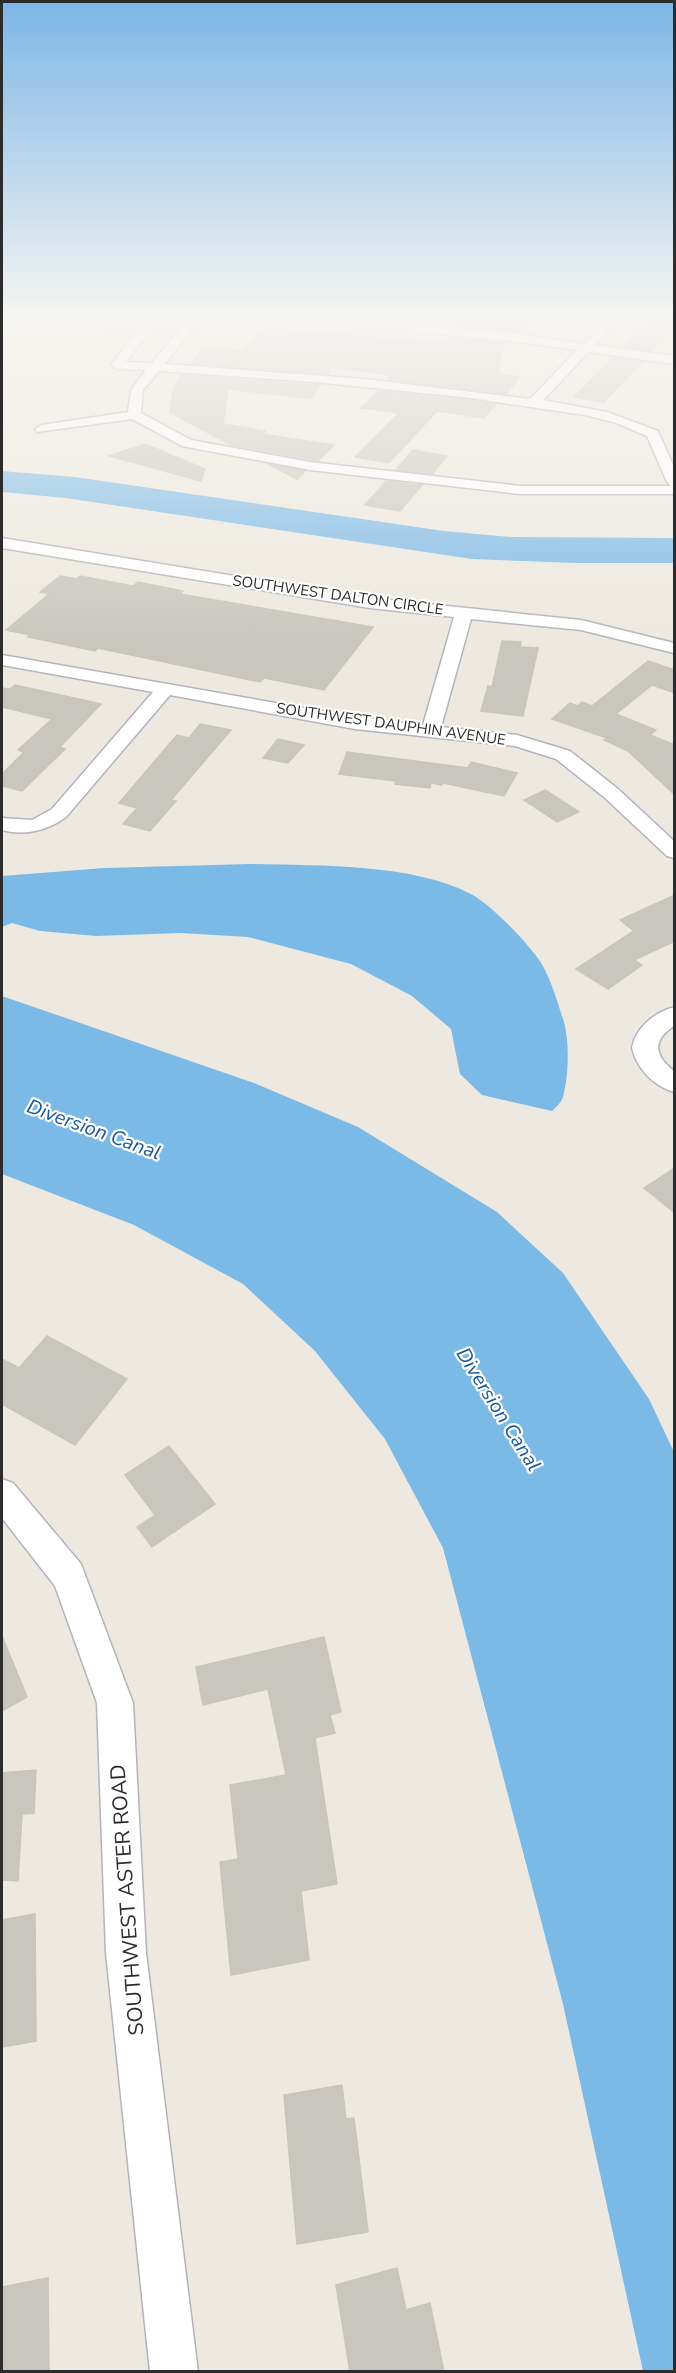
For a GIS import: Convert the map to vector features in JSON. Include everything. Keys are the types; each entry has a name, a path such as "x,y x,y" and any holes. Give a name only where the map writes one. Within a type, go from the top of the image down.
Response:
{"street":[{"path":"42,429 57,427"},
{"path":"156,427 187,443 310,466 520,490 675,490"},
{"path":"639,427 653,435 675,482"},
{"name":"SOUTHWEST DALTON CIRCLE","path":"2,543 370,603 581,625 675,648"},
{"path":"431,730 464,614"},
{"name":"SOUTHWEST DAUPHIN AVENUE","path":"2,660 354,723 517,741 563,755 611,793 675,852"},
{"path":"2,824 20,827 51,819 166,689"},
{"path":"675,1015 652,1030 643,1047 644,1055 651,1065 675,1083"},
{"name":"SOUTHWEST ASTER ROAD","path":"2,1494 69,1576 115,1703 126,1953 174,2372"}],"water":[{"path":"2,471 75,477 444,531 510,537 674,538 674,563 576,563 472,559 66,498 2,492"},
{"path":"250,864 333,866 392,871 447,884 471,894 488,906 531,949 552,985 565,1025 568,1056 563,1097 560,1103 552,1111 482,1095 460,1074 451,1029 412,996 351,964 248,937 181,933 96,936 40,931 12,923 2,927 2,876 104,868"},
{"name":"Diversion Canal","path":"2,996 254,1083 358,1127 497,1212 563,1273 649,1399 674,1452 674,2371 643,2371 563,2004 443,1548 385,1439 315,1351 243,1284 134,1225 2,1174"}],"building":[{"path":"197,427 239,427 265,431 261,434 334,445 318,461 232,445"},
{"path":"385,427 422,427 389,463 355,457"},
{"path":"145,444 205,469 201,481 109,456"},
{"path":"413,450 447,456 432,474 396,470"},
{"path":"268,464 305,471 297,479"},
{"path":"386,481 422,485 400,511 365,505"},
{"path":"60,576 77,579 80,576 133,586 138,582 183,591 180,594 373,627 324,690 264,678 260,682 98,648 95,651 6,630 49,594 40,592"},
{"path":"502,641 521,642 520,647 538,648 523,716 481,711 488,686 492,687"},
{"path":"648,661 675,670 675,693 652,685 616,714 656,730 650,735 675,745 675,795 628,751 604,740 607,738 552,719 570,703 578,706 582,702 592,706"},
{"path":"15,685 101,704 60,747 65,749 22,791 2,786 2,774 24,752 18,750 52,719 2,707 2,688 10,689"},
{"path":"200,724 231,730 171,800 176,801 150,831 123,824 137,808 119,803 177,735 189,738"},
{"path":"278,739 304,745 288,763 263,758"},
{"path":"347,752 468,768 471,762 517,773 504,796 443,783 442,785 431,783 430,788 395,784 396,781 339,774"},
{"path":"545,790 579,812 557,822 524,800"},
{"path":"675,895 675,941 634,960 642,965 608,989 576,969 634,931 620,920"},
{"path":"675,1168 675,1213 644,1188"},
{"path":"47,1336 127,1379 75,1445 2,1404 2,1359 19,1368"},
{"path":"169,1446 215,1504 152,1547 137,1527 155,1515 125,1475"},
{"path":"2,1636 27,1697 2,1711"},
{"path":"324,1637 341,1712 330,1715 335,1733 315,1738 337,1884 301,1891 309,1960 231,1975 220,1862 238,1859 230,1785 286,1775 268,1689 203,1705 196,1667"},
{"path":"36,1770 34,1813 22,1814 18,1881 2,1880 2,1773"},
{"path":"35,1914 36,2041 2,2047 2,1920"},
{"path":"342,2085 346,2119 354,2118 368,2232 297,2244 284,2095"},
{"path":"397,2268 406,2310 430,2303 444,2372 350,2372 336,2285"},
{"path":"48,2278 49,2372 2,2372 2,2287"}]}
